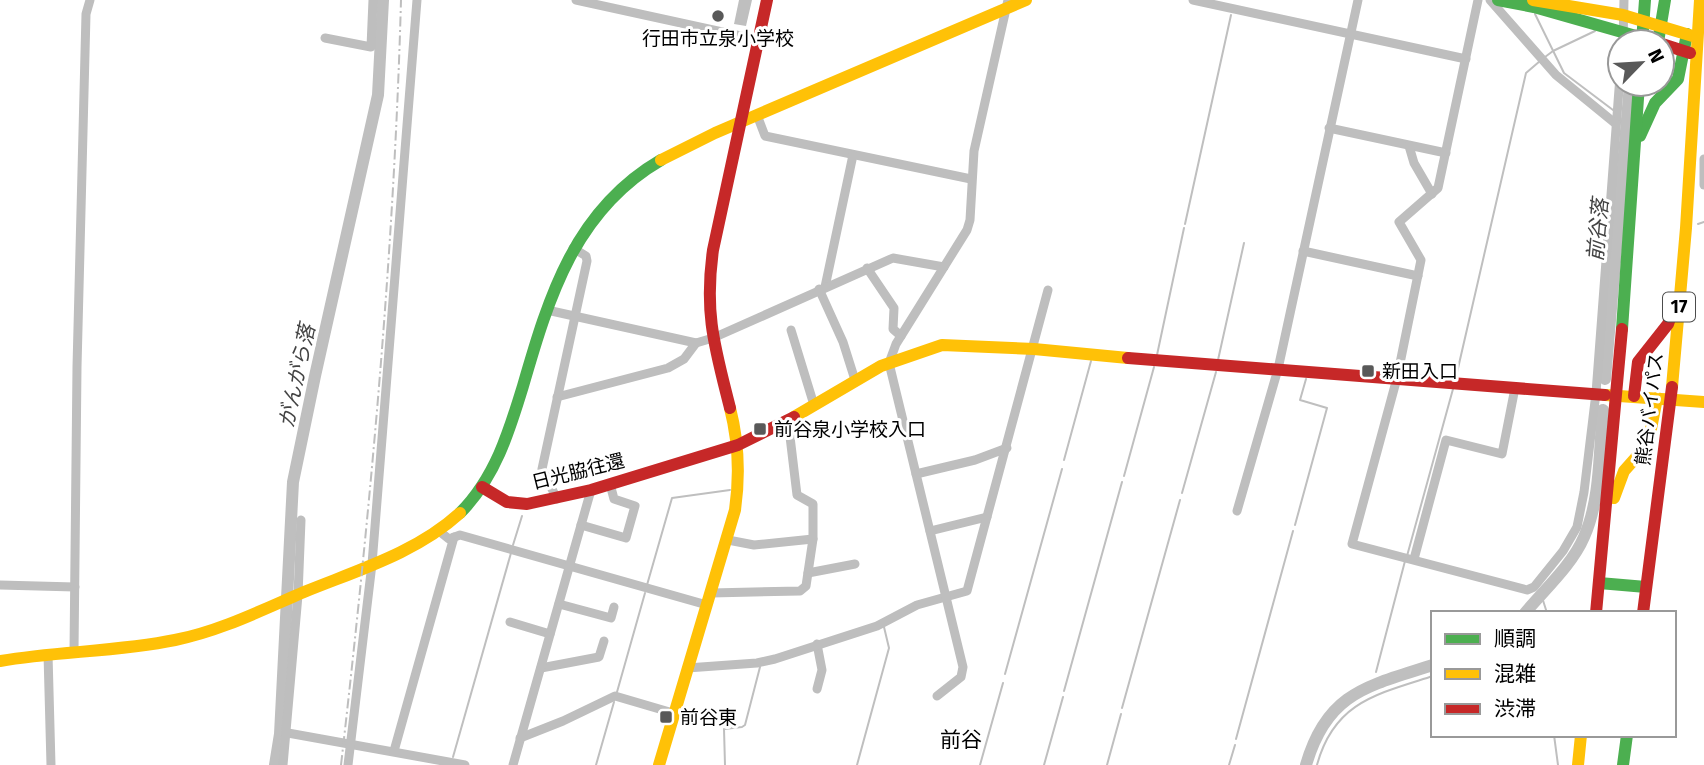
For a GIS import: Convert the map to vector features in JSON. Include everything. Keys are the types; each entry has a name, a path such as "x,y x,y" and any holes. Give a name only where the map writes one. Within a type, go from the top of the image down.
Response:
{"main road":[{"path":"659,765 728,540 738,493 738,445 713,338 709,313 709,284 713,250 767,0"},
{"path":"0,661 150,645 180,639 296,596 417,544 439,531 466,507 499,458 559,273 573,248 603,207 636,176 654,163 741,122 1007,4 1026,0"},
{"path":"1498,0 1594,5 1697,38"},
{"path":"1643,28 1644,0"},
{"path":"1660,28 1665,0"},
{"name":"熊谷バイパス","path":"1643,611 1671,400 1701,57 1697,38 1700,0"},
{"path":"1531,3 1606,31"},
{"name":"17","path":"1636,145 1655,103 1678,79 1683,51 1697,38"},
{"path":"1676,49 1701,57"},
{"name":"熊谷バイパス","path":"1596,611 1618,395 1638,98"},
{"path":"1634,396 1638,362 1667,327 1682,270"},
{"name":"日光脇往還","path":"482,487 507,502 517,504 557,499 738,445 889,363 942,345 1034,349 1153,361 1704,402"},
{"path":"1605,530 1619,481 1648,444 1657,398"},
{"path":"1600,583 1646,587"},
{"path":"1578,765 1581,737"},
{"path":"1623,765 1627,737"}],"street":[{"path":"74,652 86,14 90,0"},
{"path":"325,38 371,47 373,0"},
{"path":"348,765 372,564 417,0"},
{"path":"576,0 759,40"},
{"path":"1193,0 1230,4 1350,35 1466,60"},
{"path":"1237,511 1278,369 1358,0"},
{"path":"1478,0 1438,188 1399,222 1421,260 1397,379 1352,544 1527,590 1534,587 1563,551 1577,527 1597,393 1618,98"},
{"path":"1490,0 1541,60 1616,124"},
{"path":"1623,28 1625,0"},
{"path":"937,696 961,677 963,667 889,363 901,337 967,230 970,220 974,151 1007,4"},
{"path":"757,115 765,136 971,179"},
{"path":"1329,128 1446,153"},
{"path":"1409,146 1414,163 1432,194"},
{"path":"853,155 822,288 855,380"},
{"path":"1704,159 1704,185"},
{"path":"557,499 542,469 587,261 586,256 573,248"},
{"path":"1303,251 1418,275"},
{"path":"547,310 696,343 713,338 893,258 944,267"},
{"path":"867,268 894,308 893,330 901,337"},
{"path":"687,668 757,663 877,626 917,604 967,591 1048,290"},
{"path":"791,330 814,405"},
{"path":"557,397 668,368 684,359 696,343"},
{"path":"1409,558 1446,440 1502,454 1515,388"},
{"path":"439,531 449,539 460,535 569,566 709,599 800,590 806,586 808,573 813,539 813,503 797,495 788,420"},
{"path":"916,474 975,460 1007,448"},
{"path":"581,525 626,538 635,506 614,499 610,484"},
{"path":"513,765 591,490"},
{"path":"930,531 987,517"},
{"path":"284,765 301,520"},
{"path":"394,751 454,537"},
{"path":"728,540 754,545 813,539"},
{"path":"808,573 855,564"},
{"path":"0,585 75,587"},
{"path":"559,604 611,618 614,607"},
{"path":"510,622 550,634"},
{"path":"541,668 599,657 604,641"},
{"path":"817,644 822,670 817,689"},
{"path":"48,654 51,765"},
{"path":"520,738 563,722 615,696 673,713"},
{"path":"288,733 394,751 430,762 465,765"}],"shaded area":[{"path":"739,0 752,0 746,26 734,24"}],"waterway":[{"name":"がんがら落","path":"275,765 280,734 293,482 378,95 383,0"},
{"path":"1535,14 1564,73 1613,110"},
{"path":"1185,224 1231,15"},
{"path":"1545,57 1595,31"},
{"path":"1456,377 1526,73 1540,61"},
{"name":"前谷落","path":"1605,379 1629,98"},
{"path":"1698,224 1704,222"},
{"path":"1157,355 1184,228"},
{"path":"1218,360 1244,243"},
{"name":"前谷落","path":"1615,264 1621,261"},
{"path":"1064,460 1091,361"},
{"path":"1124,476 1154,367"},
{"path":"1182,493 1216,372"},
{"path":"1295,525 1327,408 1300,400 1306,379"},
{"path":"1407,556 1453,389"},
{"name":"前谷落","path":"1527,611 1565,567 1579,547 1590,522 1598,474 1603,410"},
{"path":"1005,674 1062,469"},
{"path":"1064,691 1122,482"},
{"path":"647,585 672,498 730,490"},
{"path":"1122,708 1180,500"},
{"path":"513,545 522,516"},
{"path":"1236,739 1293,531"},
{"path":"453,757 511,553"},
{"path":"1376,672 1405,561"},
{"path":"617,692 645,593"},
{"path":"1541,594 1546,611"},
{"path":"857,765 889,648 884,627"},
{"name":"前谷落","path":"1306,765 1315,741 1338,707 1370,687 1431,666"},
{"path":"725,765 724,729 745,725 760,667"},
{"path":"1317,765 1334,727 1346,714 1376,695 1431,677"},
{"path":"980,765 1003,683"},
{"path":"1044,765 1063,697"},
{"path":"596,765 614,702"},
{"path":"1107,765 1121,714"},
{"path":"1554,737 1558,765"},
{"path":"1229,765 1235,745"}],"railway":[{"path":"341,765 362,574 387,288 401,0"}],"traffic: fast":[{"path":"1498,0 1534,7 1608,28"},
{"path":"1643,28 1645,0"},
{"path":"1660,28 1665,0"},
{"path":"1640,136 1655,103 1678,79 1687,34"},
{"path":"1622,329 1638,98"},
{"path":"460,513 483,485 499,454 543,320 570,258 586,230 607,204 631,180 661,160"},
{"path":"1599,583 1646,587"},
{"path":"1623,765 1627,737"}],"traffic: slow":[{"path":"661,160 715,133 1026,0"},
{"path":"1533,0 1623,15 1696,37"},
{"path":"1672,387 1686,228 1700,0"},
{"path":"794,417 881,366 942,345 1034,349 1128,358"},
{"path":"1605,395 1704,402"},
{"path":"1614,498 1624,471 1648,444 1657,398"},
{"path":"659,765 735,510 738,459 730,408"},
{"path":"0,661 153,644 208,631 406,550 460,513"},
{"path":"1578,765 1581,737"}],"traffic: jam":[{"path":"730,408 710,312 713,250 767,0"},
{"path":"1676,48 1690,53"},
{"path":"1634,396 1638,362 1668,324 1674,307"},
{"path":"1596,611 1622,329"},
{"path":"1128,358 1605,395"},
{"path":"1643,611 1672,387"},
{"path":"482,487 507,502 527,504 591,490 738,445 794,417"}],"place":[{"name":"行田市立泉小学校","path":"718,16"},
{"name":"新田入口","path":"1368,371"},
{"name":"前谷泉小学校入口","path":"760,429"},
{"name":"前谷東","path":"666,717"}],"district":[{"name":"前谷","path":"961,740"}]}
